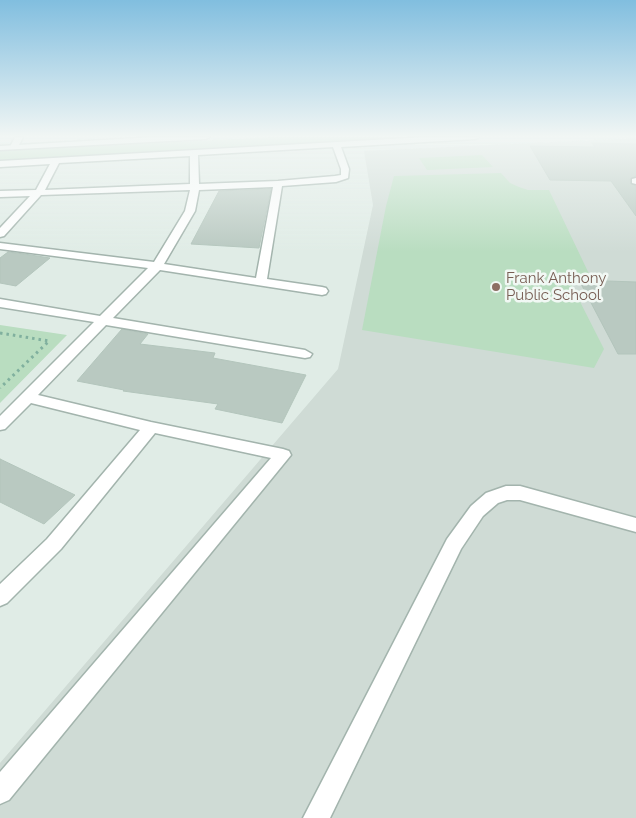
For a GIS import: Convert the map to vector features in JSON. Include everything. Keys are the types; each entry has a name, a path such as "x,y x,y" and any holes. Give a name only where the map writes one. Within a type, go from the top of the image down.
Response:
{"street":[{"path":"0,234 39,192 48,175"},
{"path":"0,425 106,320 157,266 190,211 195,187 195,175"},
{"path":"0,194 278,184 345,175"},
{"path":"261,282 278,184"},
{"path":"0,246 157,266 322,291"},
{"path":"0,303 306,354"},
{"path":"0,791 282,455 151,427 28,397"},
{"path":"0,597 54,544 151,427"},
{"path":"316,818 454,544 477,510 492,498 520,493 636,525"}],"path":[{"path":"0,333 49,341 0,388"}],"shaded area":[{"path":"368,175 636,175 636,818 0,818 0,763 338,369 373,205"}],"green space":[{"path":"503,175 510,183 528,190 549,190 591,278 568,278 604,349 594,368 362,330 386,206 394,176"},
{"path":"0,325 67,335 0,403"}],"building":[{"path":"547,175 636,175 630,179 631,184 636,186 636,216 611,181 550,180"},
{"path":"271,189 259,248 191,244 219,191"},
{"path":"8,252 50,258 16,286 0,283 0,258"},
{"path":"579,280 636,282 636,354 618,354"},
{"path":"122,329 148,334 140,344 215,353 213,358 306,375 282,423 215,409 218,404 123,391 77,381"},
{"path":"0,459 75,495 44,524 0,502"}],"place":[{"name":"Frank Anthony Public School","path":"496,287"}]}
